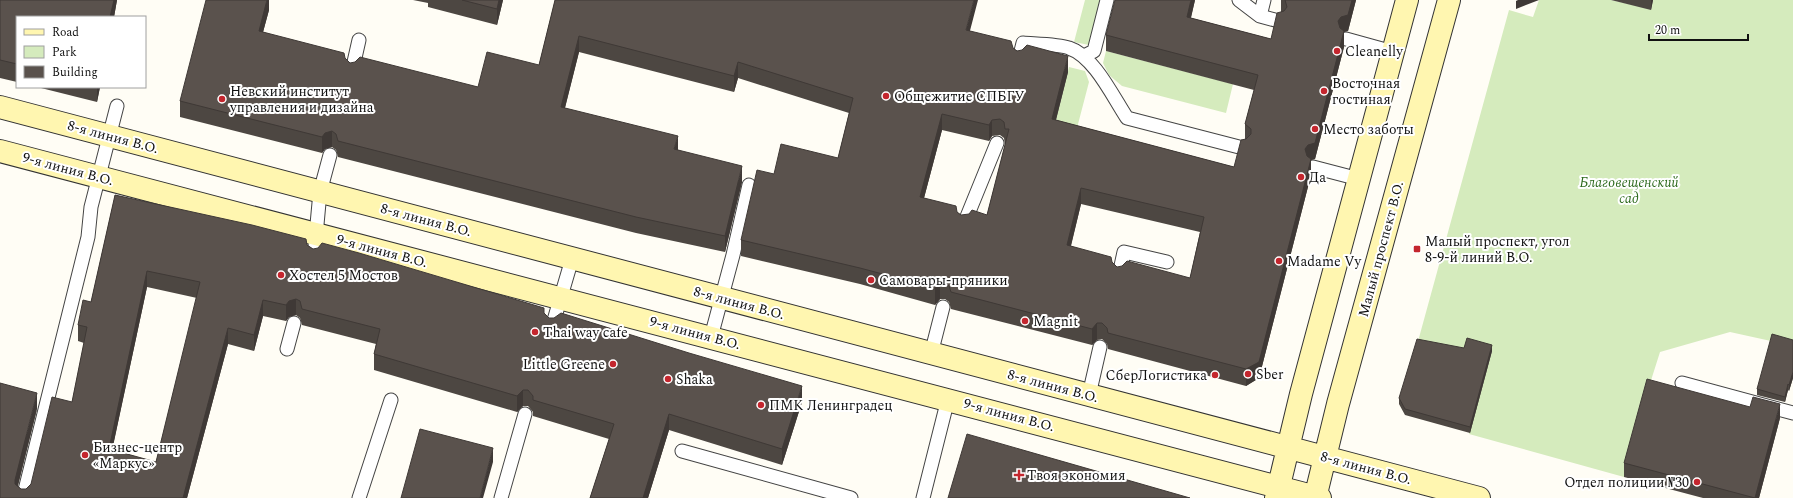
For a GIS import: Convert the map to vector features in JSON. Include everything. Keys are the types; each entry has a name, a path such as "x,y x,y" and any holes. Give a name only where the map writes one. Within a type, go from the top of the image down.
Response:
{"main road":[{"path":"1277,492 1407,0"},
{"name":"Малый проспект В.О.","path":"1317,498 1345,381 1449,0"},
{"name":"8-я линия В.О.","path":"0,107 1479,498"},
{"name":"9-я линия В.О.","path":"0,151 948,399 1277,492 1317,498"}],"lane":[{"path":"1084,56 1094,51 1107,0"},
{"path":"1239,0 1260,16 1279,21"},
{"path":"1260,16 1264,0"},
{"path":"1346,39 1393,52"},
{"path":"352,71 359,40"},
{"path":"1019,59 1023,43 1069,48 1084,56 1094,67 1127,118 1243,148"},
{"path":"23,498 88,237 91,207 108,136 117,106"},
{"path":"964,224 997,143"},
{"path":"314,257 315,233 320,192 330,155"},
{"path":"1313,167 1359,179"},
{"path":"711,337 749,185"},
{"path":"1119,275 1124,252 1167,262"},
{"path":"552,327 572,258"},
{"path":"931,354 943,307"},
{"path":"287,349 294,323"},
{"path":"1089,395 1100,347"},
{"path":"1682,383 1793,413"},
{"path":"923,498 948,399"},
{"path":"359,498 390,400"},
{"path":"501,498 526,414"},
{"path":"682,451 851,498"}],"green space":[{"path":"1085,0 1100,0 1089,45 1074,42"},
{"name":"Благовещенский сад","path":"1539,0 1611,0 1651,9 1653,0 1793,0 1793,346 1730,332 1660,352 1624,477 1469,434 1492,351 1464,354 1417,345 1509,10 1533,17"},
{"path":"1106,51 1233,84 1226,113 1122,86 1109,75 1103,63"},
{"path":"1069,67 1085,71 1089,82 1077,128 1055,123"}],"building":[{"path":"0,0 114,0 110,16 16,16 16,64 0,60"},
{"path":"206,0 267,0 259,31 344,53 345,58 350,63 355,62 360,57 478,87 487,52 539,65 555,0 974,0 966,30 1011,41 1013,48 1017,51 1022,50 1027,45 1068,56 1052,119 1234,167 1241,140 1246,139 1251,134 1251,129 1245,124 1258,75 1106,35 1115,0 1191,0 1187,17 1271,39 1277,13 1284,11 1287,7 1285,0 1352,0 1348,15 1341,17 1338,21 1340,28 1344,31 1315,143 1308,145 1305,149 1307,156 1311,159 1259,362 1246,369 1108,333 1107,328 1102,323 1097,323 1092,329 951,292 949,286 945,283 940,283 935,288 860,268 741,240 757,170 774,174 781,144 838,158 853,98 738,62 734,76 579,36 561,107 678,136 674,149 742,166 725,236 636,217 338,141 336,134 332,131 325,133 322,137 180,101","holes":["942,114 989,125 992,120 1000,119 1004,122 1005,129 1009,129 987,215 972,210 969,214 961,215 957,212 956,206 920,197","1081,188 1204,217 1190,278 1127,261 1122,266 1117,267 1112,262 1111,257 1067,245"]},
{"path":"462,0 499,0 497,9"},
{"path":"115,195 252,225 306,239 307,245 313,249 318,248 322,243 359,253 544,308 544,313 549,318 554,318 561,313 802,386 782,449 669,414 643,498 590,498 614,424 533,400 533,396 528,390 523,390 517,396 374,354 380,329 302,309 300,301 296,299 289,301 286,305 263,300 254,335 228,328 183,498 0,498 0,383 37,393 15,480 15,484 21,489 26,489 31,484 52,397 72,402 87,327 78,325 83,300 91,302","holes":["147,271 200,282 156,462 109,449"]},
{"path":"1772,334 1793,340 1793,372 1785,397 1757,389"},
{"path":"1467,338 1492,345 1470,427 1405,409 1399,398 1417,339 1464,348"},
{"path":"1647,379 1750,407 1753,397 1780,404 1755,498 1624,463"},
{"path":"420,429 493,448 480,498 401,498"},
{"path":"967,434 1190,498 948,498"}],"place":[{"name":"Cleanelly","path":"1337,51"},
{"name":"Восточная гостиная","path":"1324,91"},
{"name":"Общежитие СПБГУ","path":"886,96"},
{"name":"Невский институт управления и дизайна","path":"222,99"},
{"name":"Место заботы","path":"1315,129"},
{"name":"Да","path":"1301,177"},
{"name":"Малый проспект, угол 8-9-й линий В.О.","path":"1417,249"},
{"name":"Madame Vy","path":"1279,261"},
{"name":"Хостел 5 Мостов","path":"281,275"},
{"name":"Самовары-пряники","path":"871,280"},
{"name":"Magnit","path":"1025,321"},
{"name":"Thai way cafe","path":"535,332"},
{"name":"Little Greene","path":"613,364"},
{"name":"Sber","path":"1248,374"},
{"name":"СберЛогистика","path":"1215,375"},
{"name":"Shaka","path":"668,379"},
{"name":"ПМК Ленинградец","path":"761,405"},
{"name":"Бизнес-центр «Маркус»","path":"85,455"},
{"name":"Твоя экономия","path":"1019,475"},
{"name":"Отдел полиции №30","path":"1697,482"}]}
